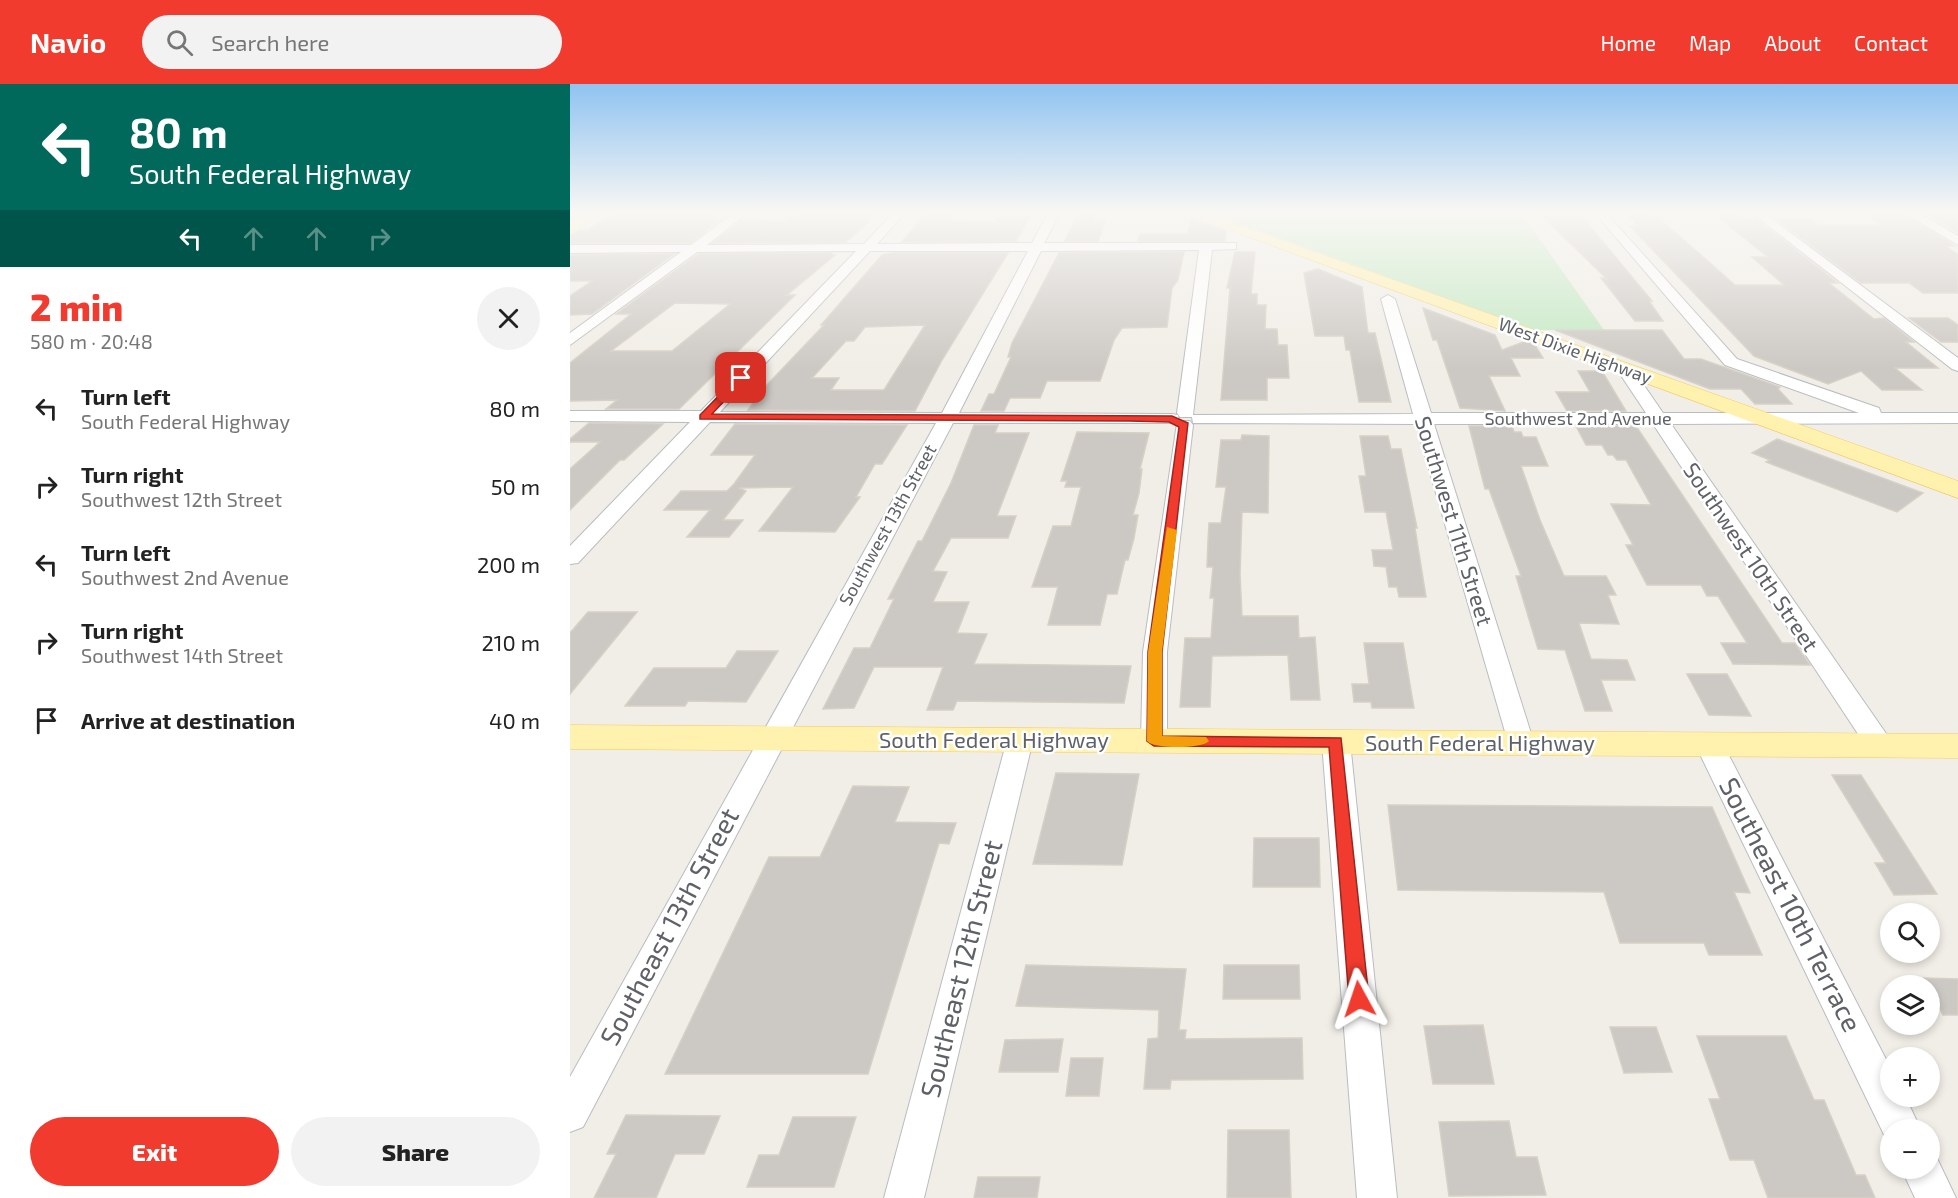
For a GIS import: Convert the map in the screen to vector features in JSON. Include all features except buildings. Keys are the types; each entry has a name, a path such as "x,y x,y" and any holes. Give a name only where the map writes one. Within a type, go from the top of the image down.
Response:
{"main road":[{"name":"West Dixie Highway","path":"1336,265 1958,490"},
{"name":"South Federal Highway","path":"570,737 1958,746"}],"street":[{"path":"570,340 674,265"},
{"path":"570,558 851,265"},
{"name":"Southwest 13th Street","path":"770,740 948,417 1027,265"},
{"path":"1154,741 1155,652 1204,265"},
{"path":"1646,265 1731,362 1889,418"},
{"path":"1825,265 1958,366"},
{"name":"Southwest 11th Street","path":"1388,299 1520,743"},
{"name":"Southwest 10th Street","path":"1624,368 1657,420 1880,745"},
{"name":"Southwest 2nd Avenue","path":"570,416 1657,420 1958,418"},
{"name":"Southeast 13th Street","path":"570,1114 770,740"},
{"name":"Southeast 12th Street","path":"904,1198 1020,740"},
{"path":"1336,742 1377,1198"},
{"name":"Southeast 10th Terrace","path":"1709,744 1896,1119"},
{"path":"1926,1179 1936,1198"}],"green space":[{"path":"1354,265 1558,265 1604,330 1535,330"}],"slow traffic":[{"path":"1171,530 1155,652 1154,741 1201,741"}],"route":[{"path":"741,378 704,417 1129,418 1172,419 1175,424 1184,425 1155,652 1154,741 1336,742 1359,999"}]}
